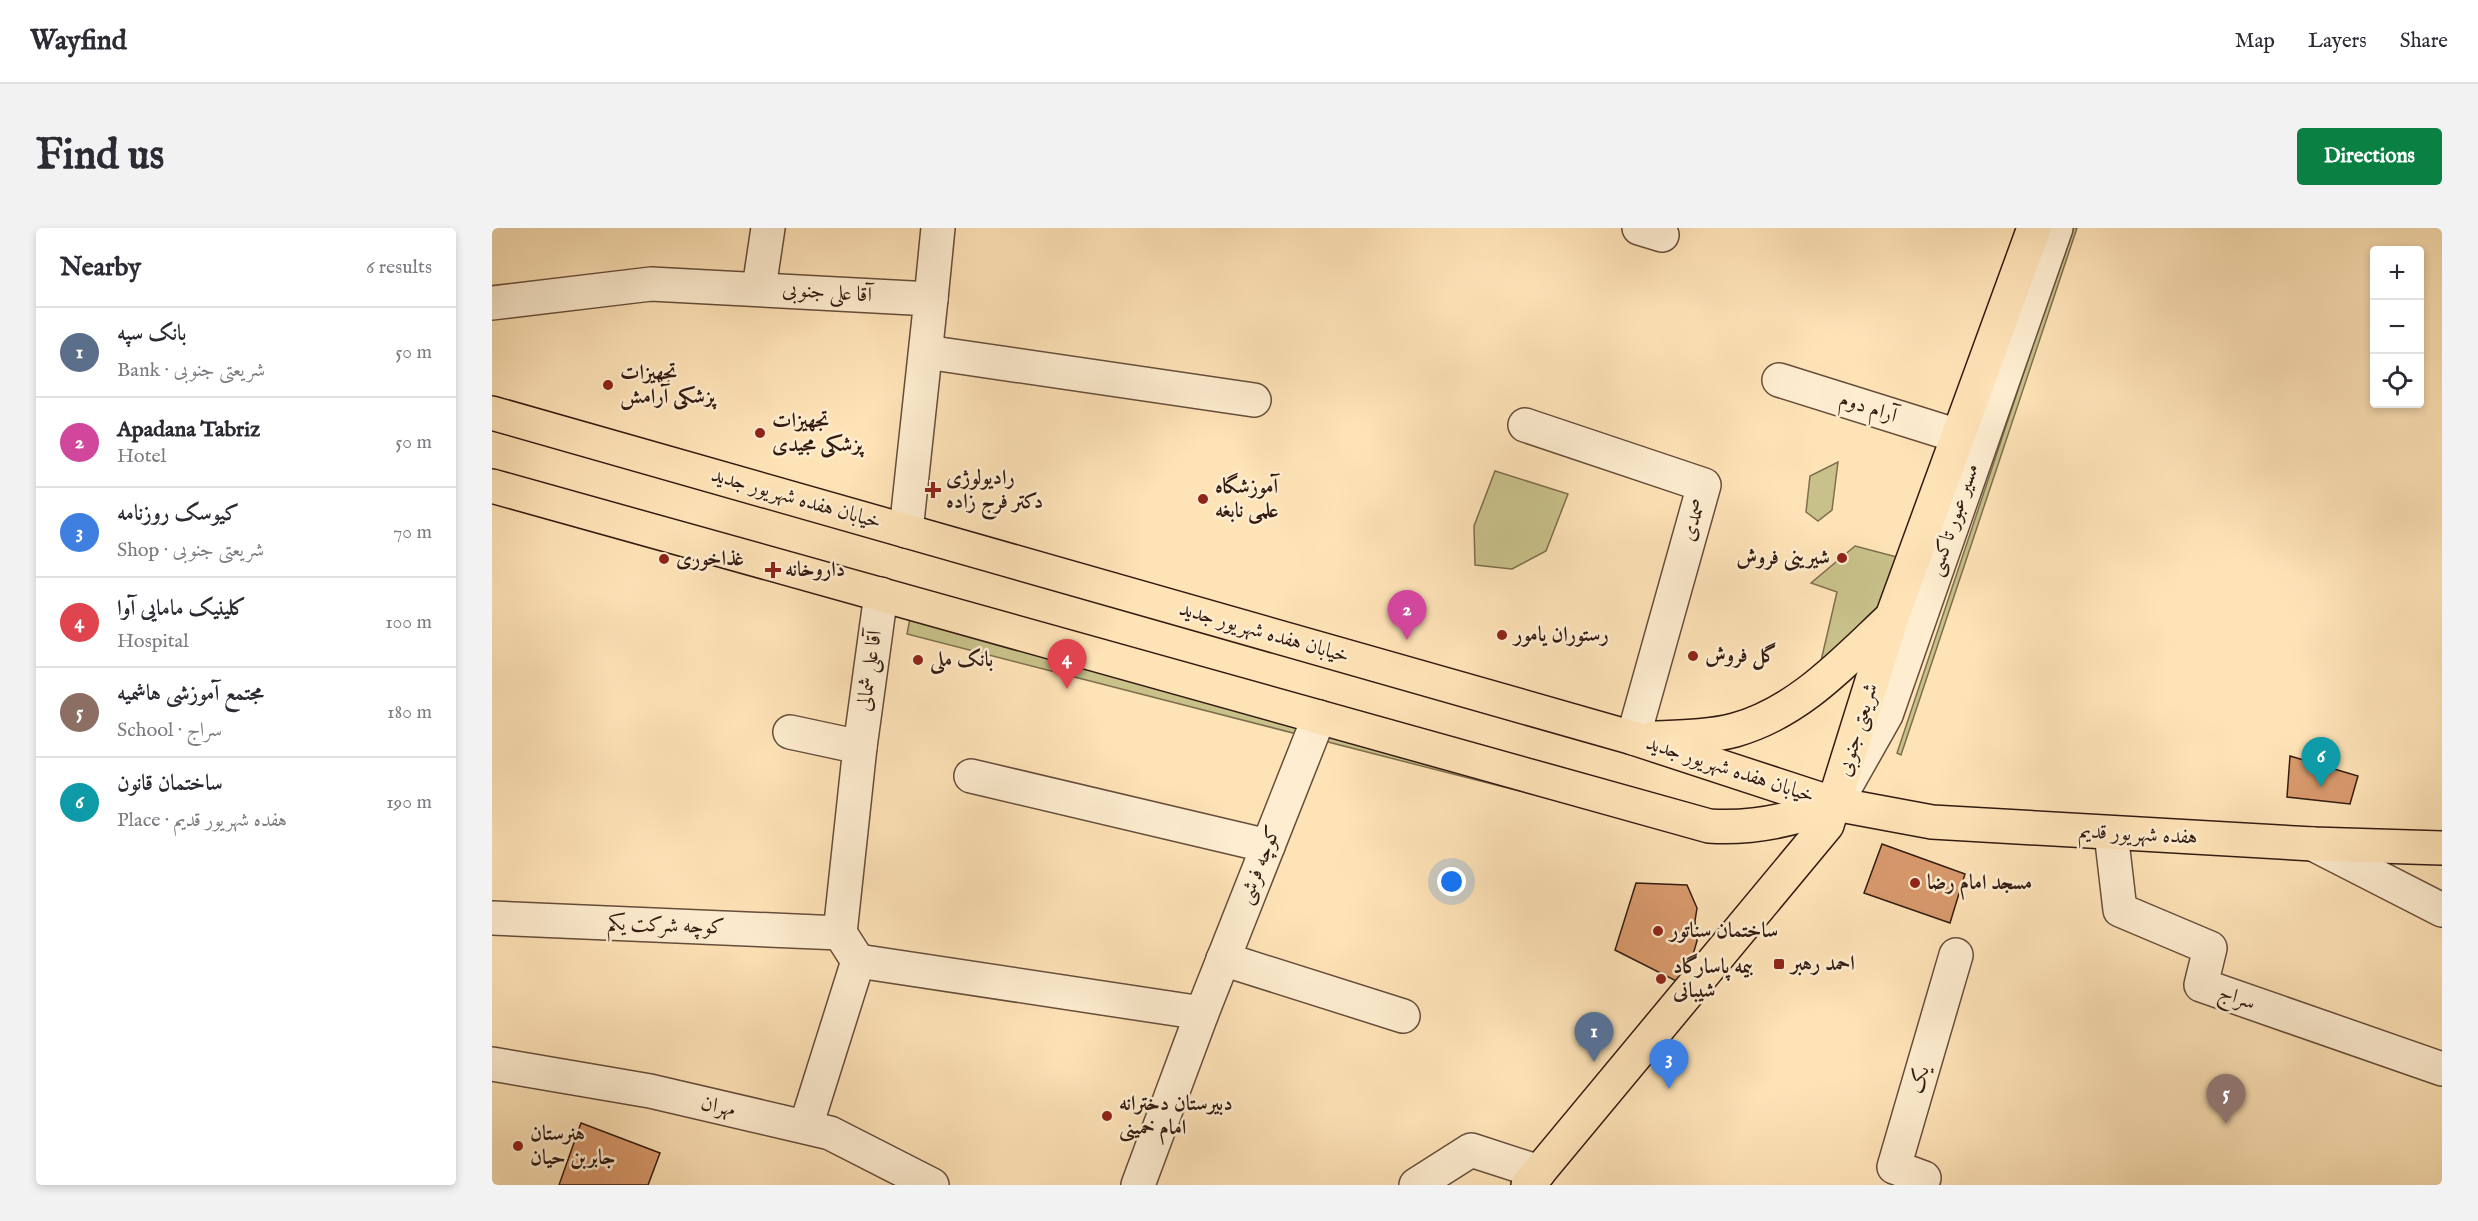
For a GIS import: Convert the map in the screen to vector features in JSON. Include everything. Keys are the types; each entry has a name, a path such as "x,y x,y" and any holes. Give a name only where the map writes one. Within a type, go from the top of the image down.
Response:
{"main road":[{"name":"شریعتی جنوبی","path":"1534,1178 1827,825 1892,616 2034,228"},
{"name":"خیابان هفده شهریور جدید","path":"492,413 1633,738 1835,804"},
{"name":"خیابان هفده شهریور جدید","path":"492,486 1709,826 1740,828 1809,814 1835,804"},
{"path":"1633,738 1683,736 1733,730 1775,715 1823,682 1892,616"},
{"name":"هفده شهریور قدیم","path":"1835,804 1932,822 2313,844 2442,848"}],"street":[{"path":"759,288 768,228"},
{"path":"906,531 938,228"},
{"name":"مسیر عبور تاکسی","path":"1835,804 1886,715 2056,228"},
{"name":"آقا علی جنوبی","path":"492,303 651,284 931,299"},
{"path":"926,352 1254,400"},
{"name":"آرام دوم","path":"1779,380 1958,436"},
{"name":"صمدی","path":"1525,425 1704,485 1633,738"},
{"name":"آقا علی شمالی","path":"840,933 860,747 881,594"},
{"name":"کوچه فرشی","path":"1138,1185 1202,1013 1319,717"},
{"path":"790,732 860,747"},
{"path":"971,776 1268,846"},
{"name":"سراج","path":"2111,833 2120,910 2210,948 2201,985 2442,1069"},
{"path":"2313,844 2442,910"},
{"name":"کوچه شرکت یکم","path":"492,918 840,933"},
{"path":"840,933 858,961 1202,1013"},
{"name":"یک","path":"1921,1185 1924,1178 1894,1167 1956,955"},
{"path":"1223,959 1402,1016"},
{"path":"806,1126 858,961"},
{"name":"مهران","path":"492,1064 650,1091 806,1126 830,1133 932,1185"},
{"path":"1416,1185 1471,1150 1534,1178"}],"shaded area":[{"path":"2072,228 2077,228 1901,755 1897,753"},
{"path":"1838,462 1832,510 1818,521 1806,512 1810,476"},
{"path":"1495,471 1568,494 1546,551 1512,569 1475,565 1474,526"},
{"path":"1855,546 1912,561 1892,617 1818,674 1837,592 1811,583"},
{"path":"912,608 1675,831 907,634"}],"building":[{"path":"2290,756 2358,776 2350,804 2287,797"},
{"name":"مسجد امام رضا","path":"1882,844 1965,874 1950,923 1864,893"},
{"name":"ساختمان سناتور","path":"1636,883 1687,885 1697,908 1695,921 1697,941 1684,985 1615,950"},
{"path":"581,1123 660,1153 648,1185 559,1185"}],"place":[{"name":"تجهیزات پزشکی آرامش","path":"608,385"},
{"name":"تجهیزات پزشکی مجیدی","path":"760,433"},
{"name":"رادیولوژی دکتر فرج زاده","path":"933,490"},
{"name":"آموزشگاه علمی نابغه","path":"1203,499"},
{"name":"شیرینی فروش","path":"1842,558"},
{"name":"غذاخوری","path":"664,559"},
{"name":"داروخانه","path":"773,570"},
{"name":"رستوران یامور","path":"1502,635"},
{"name":"Apadana Tabriz","path":"1407,640"},
{"name":"گل فروش","path":"1693,656"},
{"name":"بانک ملی","path":"918,660"},
{"name":"کلینیک مامایی آوا","path":"1067,689"},
{"name":"ساختمان قانون","path":"2321,787"},
{"name":"مسجد امام رضا","path":"1915,883"},
{"name":"ساختمان سناتور","path":"1658,931"},
{"name":"احمد رهبر","path":"1779,964"},
{"name":"بیمه پاسارگاد شیبانی","path":"1661,979"},
{"name":"بانک سپه","path":"1594,1062"},
{"name":"کیوسک روزنامه","path":"1669,1089"},
{"name":"دبیرستان دخترانه امام خمینی","path":"1107,1116"},
{"name":"مجتمع آموزشی هاشمیه","path":"2226,1124"},
{"name":"هنرستان جابربن حیان","path":"518,1146"}]}
